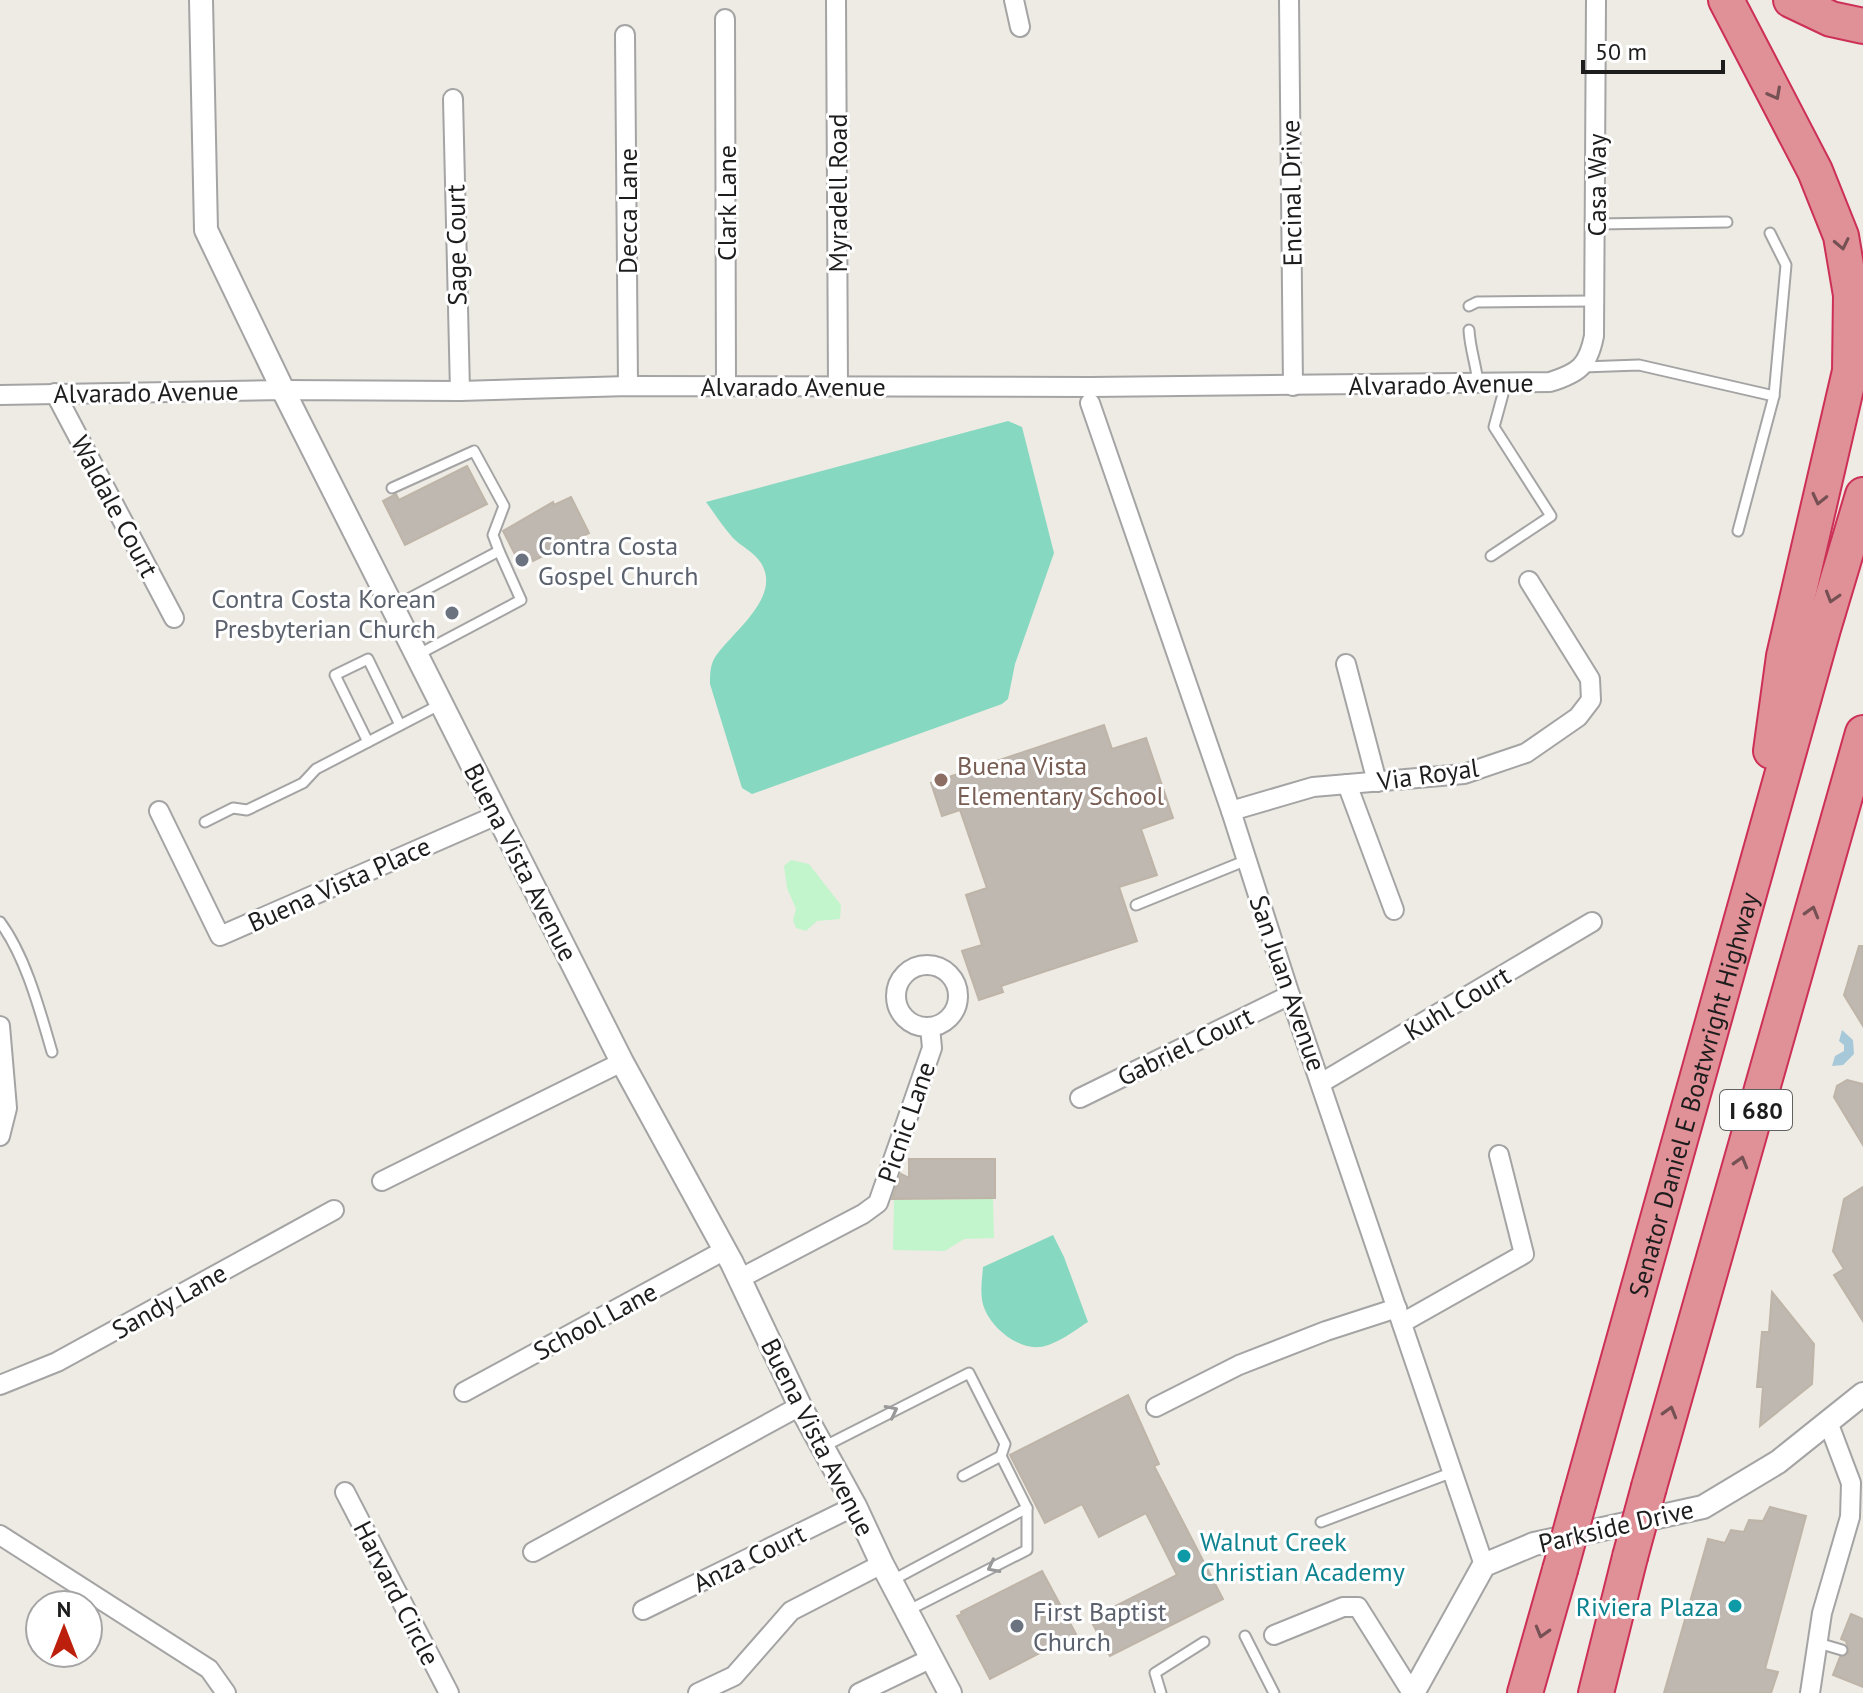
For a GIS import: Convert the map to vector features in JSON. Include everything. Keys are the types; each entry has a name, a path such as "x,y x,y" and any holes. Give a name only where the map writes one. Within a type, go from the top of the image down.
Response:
{"highway":[{"path":"1726,0 1815,171 1841,236 1851,295 1850,371 1784,656 1752,890"},
{"path":"1791,0 1831,19 1863,26"},
{"name":"Senator Daniel E Boatwright Highway","path":"1525,1693 1863,495"},
{"name":"I 680","path":"1596,1693 1649,1487 1863,733"}],"street":[{"name":"Buena Vista Avenue","path":"201,0 206,230 283,390 622,1062 725,1250 800,1406 855,1506 886,1573 950,1693"},
{"name":"Myradell Road","path":"836,0 838,387"},
{"path":"1014,0 1020,27"},
{"name":"Encinal Drive","path":"1289,0 1293,386"},
{"name":"Casa Way","path":"1583,367 1591,352 1596,301 1596,0"},
{"name":"Clark Lane","path":"725,19 726,386"},
{"name":"Decca Lane","path":"625,35 628,386"},
{"name":"Sage Court","path":"453,99 460,391"},
{"name":"Alvarado Avenue","path":"0,395 283,390 460,391 628,386 1506,383 1550,382 1572,375 1583,367"},
{"name":"Waldale Court","path":"55,393 174,618"},
{"name":"San Juan Avenue","path":"1090,403 1231,811 1290,995 1484,1565"},
{"name":"Via Royal","path":"1231,811 1313,787 1464,774 1526,753 1578,717 1591,700 1590,679 1529,581"},
{"path":"1346,664 1377,782"},
{"name":"Via Royal","path":"1347,784 1394,910"},
{"name":"Buena Vista Place","path":"159,811 220,936 497,815"},
{"name":"Kuhl Court","path":"1321,1083 1592,922"},
{"name":"Gabriel Court","path":"1080,1098 1290,995"},
{"path":"0,1026 7,1108 0,1136"},
{"name":"Picnic Lane","path":"739,1279 863,1214 878,1203 932,1048 930,1027"},
{"path":"382,1181 622,1062"},
{"path":"1156,1407 1239,1365 1326,1331 1400,1315 1524,1254 1499,1155"},
{"name":"Sandy Lane","path":"0,1385 57,1362 334,1210"},
{"name":"School Lane","path":"464,1392 725,1250"},
{"name":"Parkside Drive","path":"1484,1565 1534,1544 1703,1507 1778,1462 1863,1394"},
{"path":"533,1552 800,1406"},
{"path":"1810,1693 1822,1613 1850,1517 1851,1483 1828,1422"},
{"name":"Harvard Circle","path":"345,1492 449,1693"},
{"name":"Anza Court","path":"643,1610 855,1506"},
{"path":"0,1535 209,1669 226,1693"},
{"path":"1274,1635 1343,1607 1358,1607 1413,1693 1484,1565"},
{"path":"698,1693 734,1676 791,1611 886,1573"},
{"path":"859,1693 932,1658"}],"lane":[{"path":"1596,224 1727,222"},
{"path":"1738,531 1774,396 1786,265 1770,233"},
{"path":"1469,306 1477,302 1596,301"},
{"path":"1469,330 1470,354 1476,365 1478,383"},
{"path":"1583,367 1639,365 1774,396"},
{"path":"1491,556 1551,516 1494,427 1506,383"},
{"path":"392,488 474,451 504,506 493,535 521,600 417,655"},
{"path":"393,607 499,551"},
{"path":"368,742 335,675 368,659 400,725"},
{"path":"205,822 233,808 247,810 303,783 316,769 441,704"},
{"path":"1136,905 1247,860"},
{"path":"0,922 36,1000 52,1052"},
{"path":"823,1447 969,1373 1005,1444 1001,1456 963,1476"},
{"path":"907,1611 1027,1550 1027,1508 1001,1456"},
{"path":"1321,1522 1453,1472"},
{"path":"886,1573 1027,1508"},
{"path":"1245,1636 1274,1693"},
{"path":"1161,1693 1155,1673 1204,1642"},
{"path":"1818,1643 1842,1650"}],"green space":[{"path":"1008,421 1022,427 1054,553 1015,664 1008,699 1002,704 752,794 742,788 710,684 710,671 721,649 760,602 766,576 758,559 733,538 706,502"},
{"path":"791,860 809,864 841,905 840,919 817,921 806,931 796,928 793,920 796,909 787,888 784,866"},
{"path":"993,1199 994,1238 964,1239 945,1251 893,1250 894,1200"},
{"path":"1053,1235 1088,1322 1052,1344 1031,1347 1000,1331 989,1317 982,1300 983,1267"}],"water":[{"path":"1842,1030 1853,1040 1854,1054 1843,1065 1832,1066 1835,1056 1844,1051 1844,1045 1839,1041"}],"building":[{"path":"467,466 487,504 405,545 383,501 396,494 399,500"},
{"path":"571,497 589,533 533,561 531,558 520,564 503,531 553,502 554,505"},
{"path":"1104,725 1112,749 1146,738 1173,818 1141,829 1157,875 1119,887 1137,941 1001,986 1003,992 979,1000 962,951 982,945 966,895 987,888 960,810 942,816 931,783"},
{"path":"1859,946 1863,946 1863,1026 1844,995"},
{"path":"1847,1080 1863,1084 1863,1145 1834,1097 1837,1086"},
{"path":"909,1159 995,1159 995,1198 892,1199 901,1174 909,1178"},
{"path":"1863,1187 1863,1321 1834,1275 1844,1269 1833,1251 1844,1199"},
{"path":"1772,1292 1814,1344 1812,1384 1760,1426 1763,1387 1757,1387 1762,1332 1769,1332"},
{"path":"1128,1395 1159,1464 1154,1466 1223,1599 1110,1656 1090,1619 1177,1575 1146,1513 1099,1537 1082,1504 1045,1523 1010,1455"},
{"name":"Riviera Plaza","path":"1770,1507 1806,1516 1765,1669 1778,1672 1771,1693 1664,1693 1708,1539 1725,1543 1731,1530 1744,1532 1749,1520 1763,1521"},
{"name":"First Baptist Church","path":"1042,1571 1076,1634 990,1679 957,1616"},
{"path":"1851,1614 1863,1619 1863,1687 1833,1675 1840,1657 1849,1653 1846,1641 1841,1639"}],"place":[{"name":"Contra Costa Gospel Church","path":"522,560"},
{"name":"Contra Costa Korean Presbyterian Church","path":"452,613"},
{"name":"Buena Vista Elementary School","path":"941,780"},
{"name":"Walnut Creek Christian Academy","path":"1184,1556"},
{"name":"Riviera Plaza","path":"1735,1606"},
{"name":"First Baptist Church","path":"1017,1626"}]}
